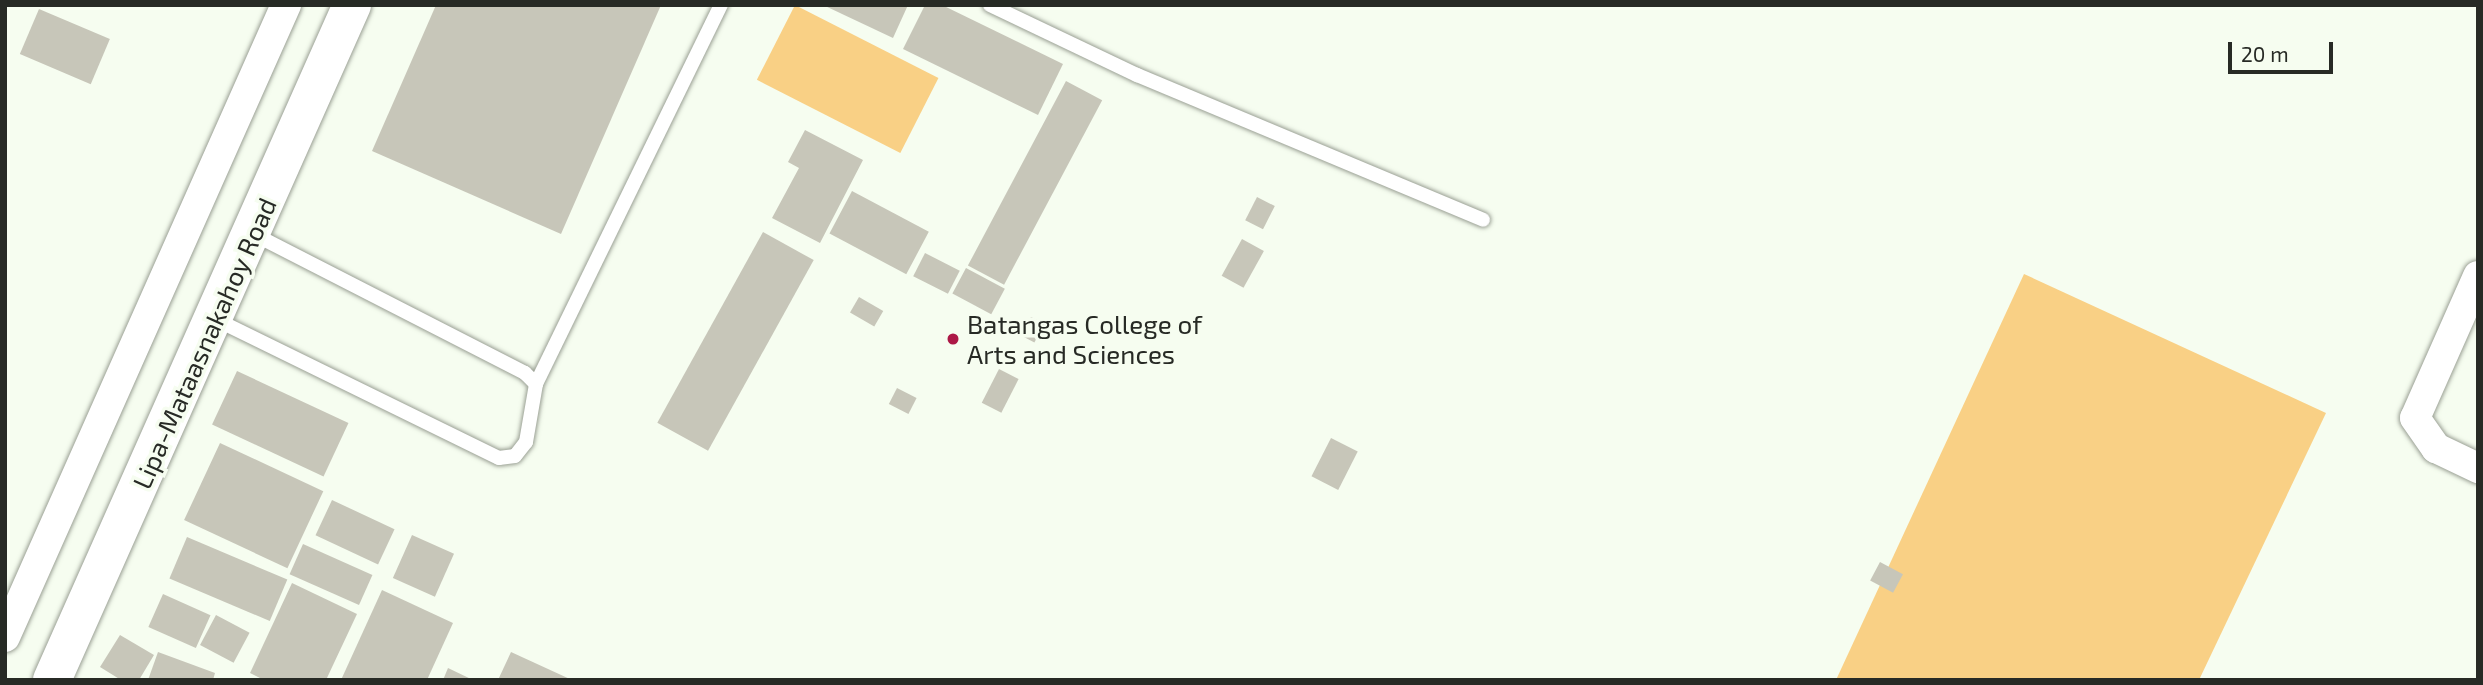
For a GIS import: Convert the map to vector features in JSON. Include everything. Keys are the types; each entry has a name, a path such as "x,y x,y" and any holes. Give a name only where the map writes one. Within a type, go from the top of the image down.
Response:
{"main road":[{"name":"Lipa-Mataasnakahoy Road","path":"52,680 253,234 352,5"}],"street":[{"path":"5,636 286,5"},
{"path":"2478,275 2415,418 2436,448 2478,468"}],"lane":[{"path":"215,319 499,458 515,456 526,442 536,384 721,5"},
{"path":"990,5 1137,75 1483,220"},
{"path":"253,234 536,384"}],"shaded area":[{"path":"795,5 938,78 900,153 757,80"},
{"path":"2024,274 2326,413 2199,680 1836,680"}],"building":[{"path":"436,5 661,5 561,234 372,151"},
{"path":"823,5 908,5 893,38"},
{"path":"925,5 942,5 1063,64 1038,115 903,49"},
{"path":"39,9 110,39 91,84 20,54"},
{"path":"1066,81 1102,100 1004,285 968,266"},
{"path":"805,130 863,160 820,243 772,218 799,168 788,162"},
{"path":"852,191 929,232 906,274 829,233"},
{"path":"1257,197 1275,206 1263,229 1245,220"},
{"path":"763,232 814,260 708,451 657,423"},
{"path":"1242,239 1264,251 1244,288 1222,276"},
{"path":"925,253 960,271 948,294 913,276"},
{"path":"966,268 1005,289 991,314 952,294"},
{"path":"859,297 883,311 874,327 850,313"},
{"path":"1031,317 1044,324 1034,343 1021,336"},
{"path":"999,369 1019,379 1001,413 982,403"},
{"path":"237,371 348,423 324,476 212,424"},
{"path":"897,388 917,398 908,414 889,404"},
{"path":"1331,438 1358,452 1338,490 1311,476"},
{"path":"220,443 323,491 287,568 184,520"},
{"path":"332,500 395,529 378,565 316,535"},
{"path":"412,535 454,554 435,597 393,578"},
{"path":"187,537 287,580 270,621 169,578"},
{"path":"303,544 372,575 359,605 290,574"},
{"path":"1880,562 1903,574 1893,593 1870,581"},
{"path":"292,583 357,614 326,680 264,680 250,673"},
{"path":"382,590 453,623 427,680 341,680"},
{"path":"163,594 211,615 196,648 148,627"},
{"path":"216,615 250,633 234,663 200,645"},
{"path":"120,635 154,655 139,680 121,680 100,667"},
{"path":"158,652 215,673 213,680 148,680"},
{"path":"511,652 572,680 498,680"},
{"path":"448,668 473,680 443,680"}],"place":[{"name":"Batangas College of Arts and Sciences","path":"953,339"}]}
